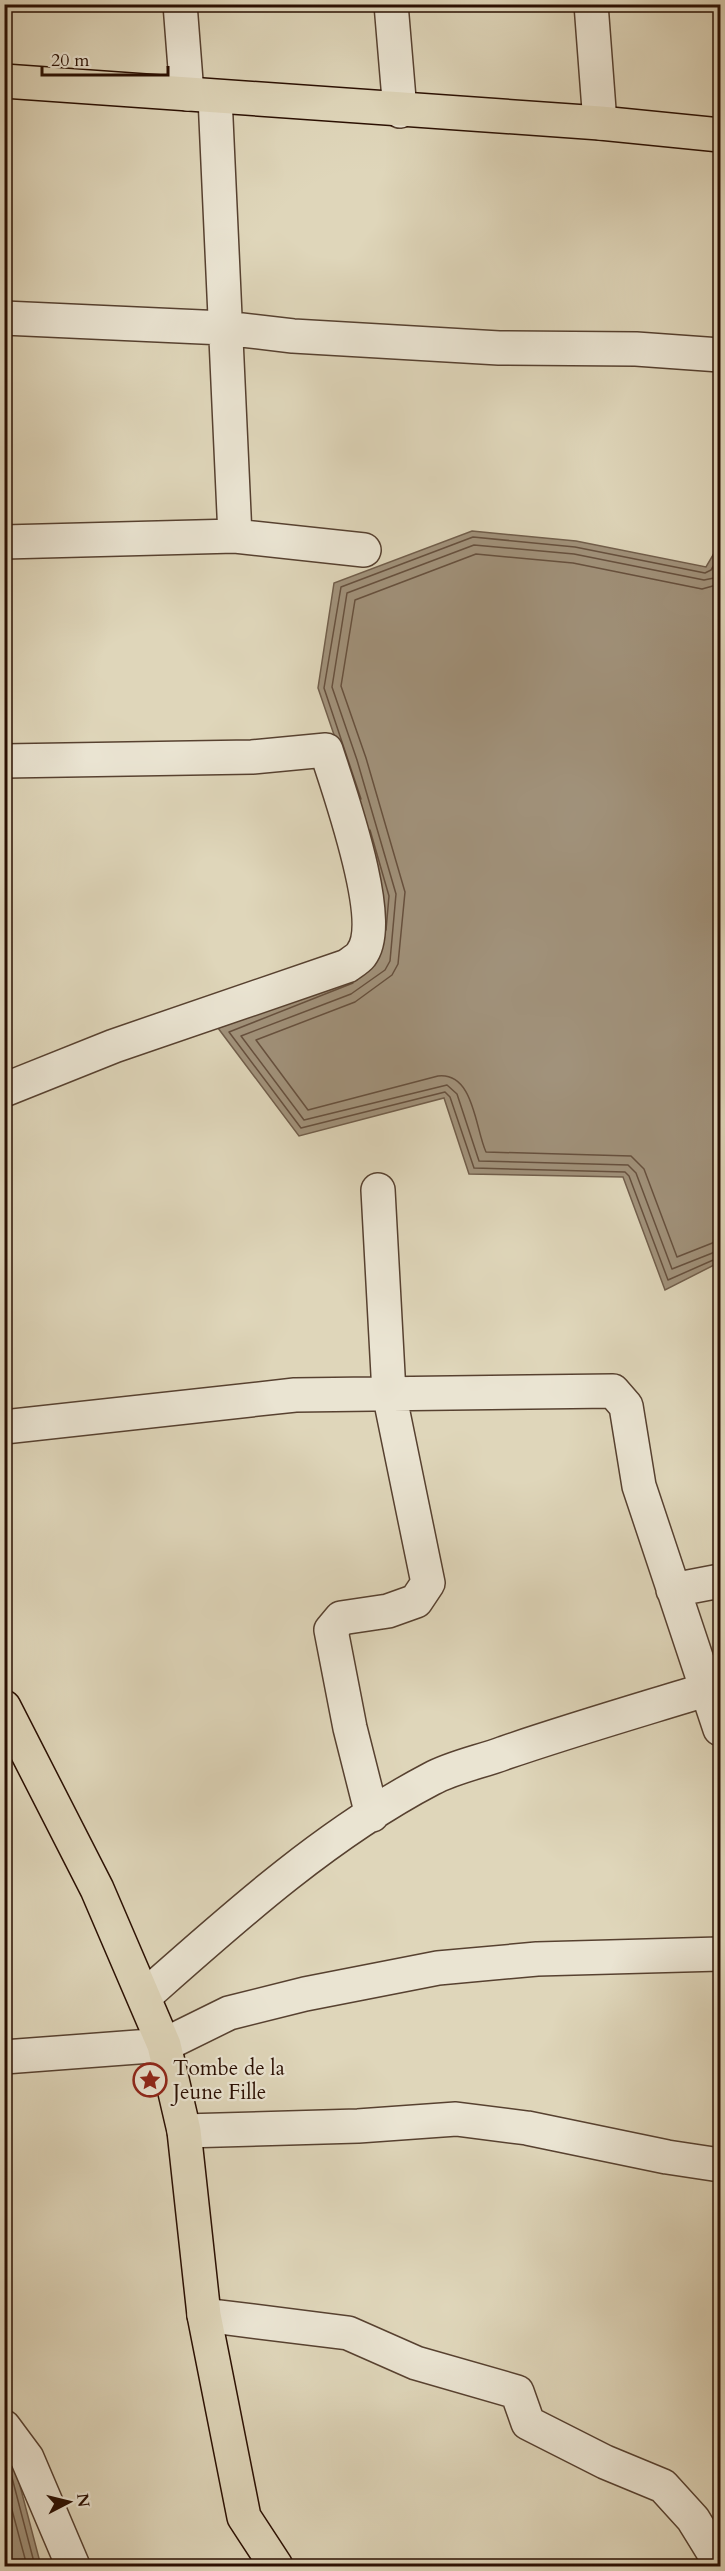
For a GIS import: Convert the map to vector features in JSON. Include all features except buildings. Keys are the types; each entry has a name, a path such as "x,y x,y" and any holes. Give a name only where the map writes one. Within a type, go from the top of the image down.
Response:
{"main road":[{"path":"4,81 400,111 600,123 720,135"},
{"path":"4,1707 97,1889 145,1996 164,2045 184,2131 204,2314 244,2517 276,2566"}],"street":[{"path":"180,4 201,96 224,328 235,536"},
{"path":"391,4 400,111"},
{"path":"591,4 600,123"},
{"path":"4,318 224,328 316,338 720,355"},
{"path":"4,542 235,536 364,550"},
{"path":"4,761 252,757 326,750 353,834 365,889 368,932 362,954 347,966 114,1046 4,1090"},
{"path":"372,1815 350,1728 331,1630 341,1618 388,1611 416,1600 428,1583 389,1393 378,1190"},
{"path":"4,1427 295,1395 613,1390 626,1406 639,1486 720,1729"},
{"path":"673,1590 720,1581"},
{"path":"145,1996 225,1925 299,1865 372,1815 432,1778 560,1734 708,1689"},
{"path":"4,2057 164,2045 229,2013 305,1994 438,1968 537,1959 720,1954"},
{"path":"184,2131 358,2126 456,2119 527,2128 667,2157 720,2165"},
{"path":"204,2314 348,2333 416,2363 517,2392 528,2423 605,2462 663,2486 693,2519 720,2563"},
{"path":"4,2427 27,2458 72,2566"}],"water":[{"path":"472,531 576,541 706,567 720,543 720,1262 665,1290 623,1177 469,1174 444,1098 299,1136 218,1028 344,982 377,958 383,897 344,764 318,688 334,583"},
{"path":"4,2458 13,2459 41,2566 5,2566"}],"place":[{"name":"Tombe de la Jeune Fille","path":"150,2080"}]}
